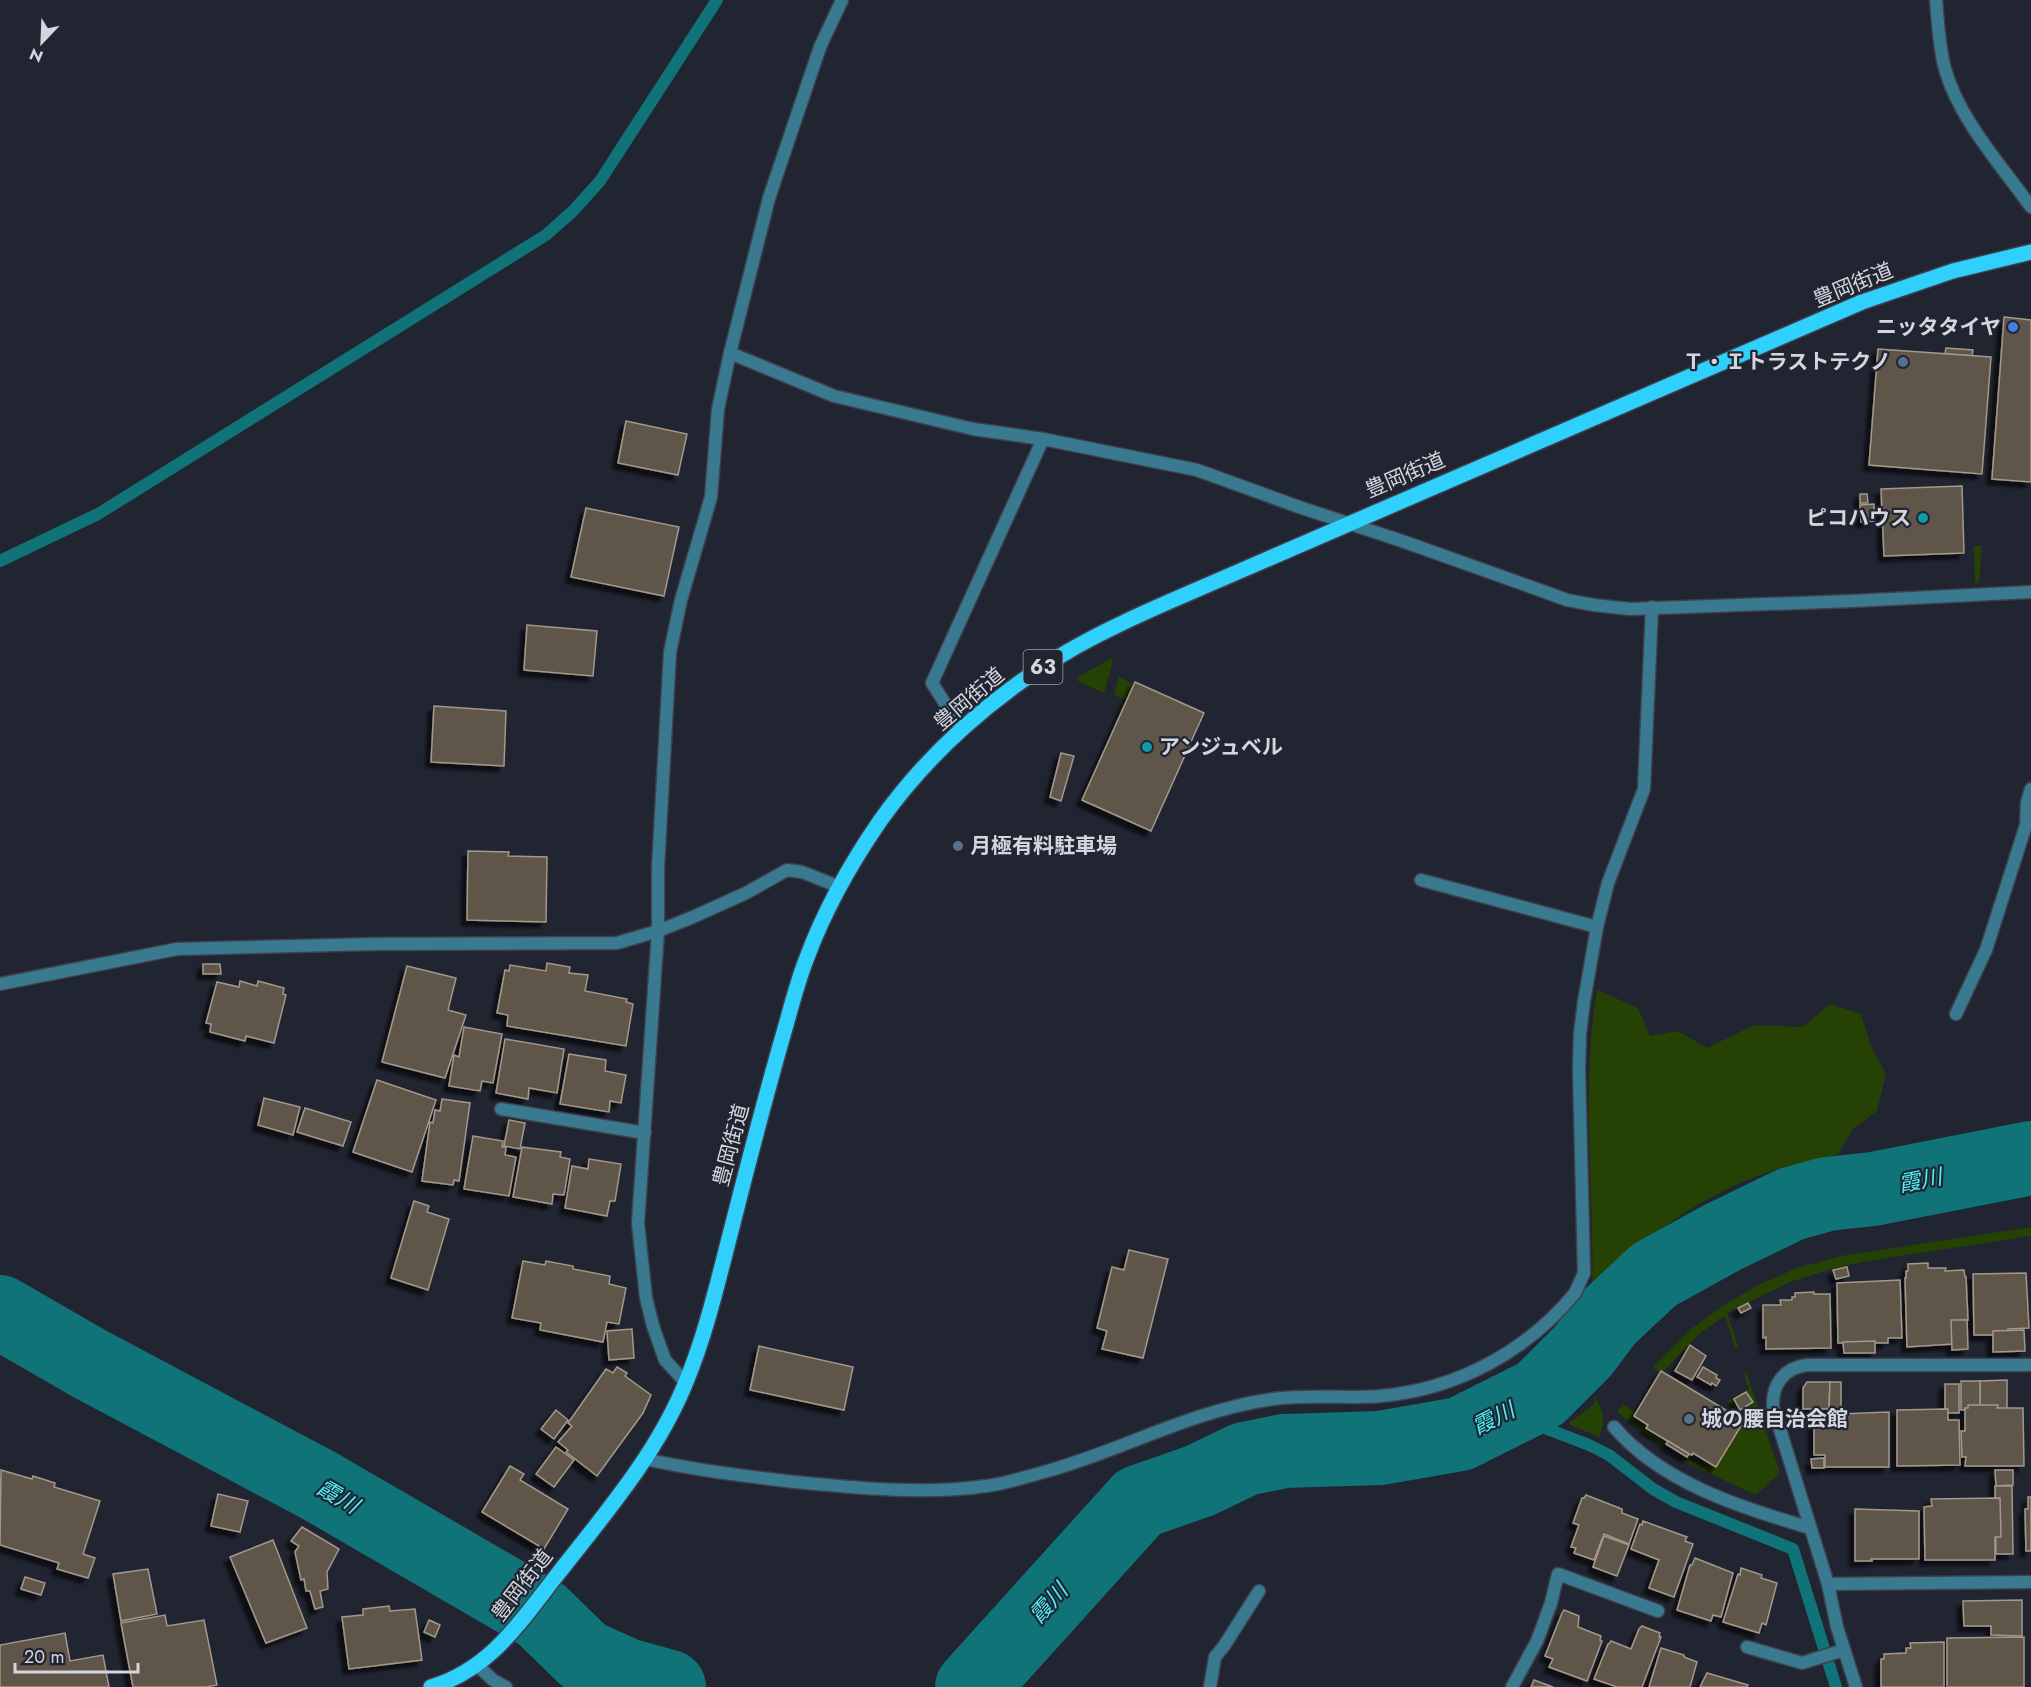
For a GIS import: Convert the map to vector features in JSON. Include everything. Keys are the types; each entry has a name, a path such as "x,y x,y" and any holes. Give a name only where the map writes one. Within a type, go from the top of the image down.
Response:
{"main road":[{"name":"豊岡街道","path":"431,1687 453,1679 477,1665 499,1647 613,1503 645,1459 667,1421 686,1383 714,1296 768,1085 806,959 840,887 879,822 897,799 962,730 1035,672 1096,636 1349,522 1862,302 1953,271 2031,252"}],"street":[{"path":"686,1383 665,1360 653,1326 646,1298 638,1223 658,931 658,868 670,652 681,600 711,497 718,409 769,198 820,47 842,0"},
{"path":"1936,0 1942,57 1952,88 1972,125 2031,207"},
{"path":"730,353 834,396 973,429 1043,439 1197,470 1567,600 1630,609 1852,602 2031,591"},
{"path":"962,730 932,683 1043,439"},
{"path":"645,1459 696,1470 861,1489 927,1491 987,1486 1046,1472 1173,1425 1232,1408 1273,1399 1383,1396 1453,1380 1504,1356 1557,1315 1575,1293 1584,1273 1580,1034 1597,927 1608,883 1644,789 1652,608"},
{"path":"1956,1014 1986,950 2026,825 2027,802 2031,789"},
{"path":"0,984 177,949 374,944 617,943 658,931 746,893 786,870 802,872 840,887"},
{"path":"1421,879 1597,927"},
{"path":"501,1109 645,1133"},
{"path":"1856,1687 1838,1652 1837,1627 1828,1584 1773,1407 1776,1387 1788,1371 1796,1366 1807,1365 2031,1365"},
{"path":"1614,1427 1622,1437 1646,1456 1679,1478 1749,1509 1810,1528"},
{"path":"1512,1687 1537,1641 1551,1603 1558,1574 1658,1611"},
{"path":"1828,1584 2031,1582"},
{"path":"1210,1687 1215,1657 1259,1591"},
{"path":"1747,1647 1802,1663 1838,1652"},
{"path":"477,1665 493,1680 506,1687"}],"green space":[{"path":"1974,546 1982,546 1979,583 1975,583"},
{"path":"1112,658 1104,693 1076,678"},
{"path":"1119,676 1133,685 1126,700 1114,695"},
{"path":"1597,990 1638,1008 1650,1036 1678,1031 1707,1048 1754,1025 1802,1027 1831,1004 1861,1014 1871,1046 1886,1074 1877,1111 1853,1129 1837,1155 1783,1168 1725,1190 1653,1235 1592,1290 1589,1065"},
{"path":"2031,1227 2031,1236 1867,1261 1790,1282 1727,1313 1739,1349 1735,1347 1725,1316 1699,1334 1661,1374 1653,1367 1691,1329 1724,1305 1760,1284 1797,1268 1841,1256"},
{"path":"1743,1372 1747,1374 1780,1473 1756,1495 1685,1462 1687,1457 1707,1467 1710,1463 1716,1467 1744,1421 1730,1412 1733,1406 1727,1402 1749,1389"},
{"path":"1595,1398 1603,1417 1603,1427 1599,1437 1568,1424 1593,1405"},
{"path":"1623,1404 1635,1412 1632,1416 1665,1442 1662,1447 1617,1412"}],"building":[{"path":"2004,317 2031,320 2031,482 1992,479"},
{"path":"1946,348 1973,350 1972,356 1945,354"},
{"path":"1878,349 1991,357 1982,474 1869,465"},
{"path":"626,421 687,434 678,475 618,463"},
{"name":"ピコハウス","path":"1962,486 1964,553 1884,556 1881,489"},
{"path":"1860,494 1867,494 1868,503 1860,503"},
{"path":"1874,504 1874,521 1861,522 1860,505"},
{"path":"586,508 679,527 664,596 571,577"},
{"path":"527,625 597,631 593,676 524,670"},
{"name":"アンジュベル","path":"1135,682 1204,713 1151,831 1082,800"},
{"path":"434,706 506,711 504,766 431,762"},
{"path":"1061,753 1074,756 1061,801 1050,797"},
{"path":"468,851 509,852 508,856 547,857 546,922 467,920"},
{"path":"547,963 570,967 569,973 588,975 585,991 627,999 626,1002 633,1004 626,1046 507,1026 508,1015 497,1013 505,970 509,971 510,965 546,971"},
{"path":"203,964 220,964 221,974 203,974"},
{"path":"407,966 456,978 448,1010 466,1015 445,1078 382,1062"},
{"path":"240,981 257,986 258,981 284,988 283,994 286,995 274,1043 246,1036 245,1041 210,1032 211,1024 206,1023 217,982 239,987"},
{"path":"464,1027 502,1034 493,1083 482,1081 480,1091 449,1086 454,1055 459,1057"},
{"path":"505,1039 564,1049 557,1093 529,1088 528,1099 496,1093"},
{"path":"569,1054 606,1060 605,1071 626,1075 621,1103 610,1101 609,1112 560,1104"},
{"path":"377,1080 436,1100 412,1172 353,1152"},
{"path":"264,1098 300,1107 293,1135 258,1125"},
{"path":"442,1099 470,1103 459,1181 454,1180 453,1185 422,1181 430,1122 433,1123 435,1110 440,1111"},
{"path":"305,1108 351,1122 343,1146 297,1132"},
{"path":"509,1120 525,1123 520,1149 504,1146"},
{"path":"473,1136 503,1141 502,1147 506,1147 505,1155 516,1157 509,1196 464,1189"},
{"path":"522,1147 561,1152 560,1157 570,1159 564,1195 553,1194 552,1204 513,1197"},
{"path":"589,1159 621,1164 615,1201 610,1201 607,1216 565,1208 572,1166 588,1169"},
{"path":"414,1201 429,1206 427,1212 449,1219 428,1290 391,1278"},
{"path":"1129,1250 1168,1259 1143,1358 1102,1349 1107,1331 1097,1328 1112,1267 1124,1270"},
{"path":"523,1261 545,1265 546,1261 610,1276 609,1284 626,1288 619,1324 607,1322 603,1342 540,1330 541,1323 512,1318"},
{"path":"1928,1263 1928,1268 1946,1268 1945,1271 1964,1270 1968,1320 1952,1321 1953,1344 1907,1347 1906,1271 1908,1271 1908,1264"},
{"path":"1847,1267 1849,1276 1836,1279 1833,1270"},
{"path":"2026,1273 2029,1328 2008,1329 2007,1335 1974,1335 1973,1274"},
{"path":"1900,1280 1902,1338 1888,1338 1888,1343 1838,1343 1837,1283"},
{"path":"1814,1292 1814,1294 1830,1294 1831,1348 1766,1349 1766,1337 1763,1338 1763,1305 1781,1305 1780,1300 1792,1300 1795,1293"},
{"path":"1748,1303 1751,1308 1741,1313 1738,1308"},
{"path":"1951,1320 1967,1320 1968,1349 1952,1350"},
{"path":"632,1329 634,1358 609,1360 607,1331"},
{"path":"2024,1330 2025,1351 1993,1352 1993,1331"},
{"path":"1875,1341 1875,1353 1844,1353 1843,1342"},
{"path":"1690,1345 1706,1356 1692,1380 1675,1371"},
{"path":"759,1346 853,1367 844,1410 750,1390"},
{"path":"617,1367 627,1373 625,1376 651,1395 643,1413 597,1476 566,1452 568,1450 558,1442 572,1426 568,1423 606,1369 613,1373"},
{"path":"1703,1367 1717,1375 1716,1378 1720,1380 1716,1386 1697,1377"},
{"name":"城の腰自治会館","path":"1661,1371 1744,1421 1716,1467 1646,1428 1648,1425 1634,1416"},
{"path":"2007,1380 2007,1409 1980,1410 1980,1381"},
{"path":"1961,1381 1980,1381 1980,1410 1961,1410"},
{"path":"1807,1382 1830,1382 1829,1409 1803,1409 1803,1388"},
{"path":"1830,1382 1841,1382 1841,1409 1829,1409"},
{"path":"1945,1384 1959,1384 1959,1413 1945,1413"},
{"path":"1746,1392 1753,1402 1740,1410 1734,1399"},
{"path":"1968,1405 2023,1408 2024,1466 1965,1466 1966,1457 1962,1457 1961,1431 1965,1431 1965,1408 1968,1408"},
{"path":"1948,1409 1948,1420 1959,1420 1960,1465 1897,1466 1897,1410"},
{"path":"556,1410 568,1420 554,1439 541,1429"},
{"path":"1889,1412 1889,1467 1825,1467 1825,1455 1814,1455 1814,1415"},
{"path":"1668,1441 1689,1454 1687,1457 1666,1444"},
{"path":"556,1447 574,1460 554,1487 536,1474"},
{"path":"1824,1458 1824,1468 1812,1468 1811,1459"},
{"path":"510,1466 524,1474 520,1480 568,1509 544,1549 482,1512"},
{"path":"1,1470 32,1479 33,1476 55,1483 54,1487 100,1501 83,1554 95,1558 88,1578 57,1569 59,1563 0,1545"},
{"path":"1995,1470 2013,1470 2013,1485 1996,1486"},
{"path":"1995,1486 2012,1486 2013,1554 1996,1554"},
{"path":"218,1494 248,1501 240,1532 211,1526"},
{"path":"1586,1495 1622,1509 1622,1513 1638,1519 1629,1544 1604,1534 1594,1560 1574,1553 1576,1548 1571,1547 1579,1525 1573,1523 1582,1498"},
{"path":"2028,1497 2031,1497 2031,1551 2026,1551 2025,1509 2028,1509"},
{"path":"2000,1498 2001,1537 1995,1537 1995,1560 1925,1560 1924,1507 1932,1506 1931,1499"},
{"path":"1855,1509 1919,1511 1919,1559 1855,1561"},
{"path":"1643,1521 1687,1537 1685,1541 1693,1544 1674,1597 1649,1588 1659,1560 1631,1549"},
{"path":"302,1527 339,1549 327,1572 328,1589 320,1591 323,1607 315,1609 310,1591 306,1591 304,1579 301,1580 295,1552 299,1546 291,1541"},
{"path":"1604,1536 1629,1545 1617,1576 1593,1567"},
{"path":"273,1540 307,1628 266,1643 230,1557"},
{"path":"1695,1558 1733,1573 1721,1617 1713,1615 1711,1621 1677,1610 1690,1565"},
{"path":"1741,1568 1777,1583 1766,1625 1762,1623 1759,1633 1723,1622"},
{"path":"148,1569 157,1614 121,1621 113,1574"},
{"path":"25,1577 45,1583 41,1595 21,1589"},
{"path":"2022,1600 2022,1636 1991,1635 1991,1626 1964,1626 1963,1601"},
{"path":"389,1606 390,1611 415,1609 422,1660 349,1669 342,1617 363,1615 363,1609"},
{"path":"1564,1610 1579,1616 1578,1627 1601,1636 1602,1641 1587,1681 1549,1667 1553,1659 1545,1656"},
{"path":"165,1615 167,1626 204,1620 217,1685 133,1687 121,1623"},
{"path":"429,1620 440,1625 435,1637 424,1632"},
{"path":"1642,1626 1660,1633 1659,1637 1661,1637 1642,1687 1617,1687 1594,1679 1608,1644 1611,1641 1631,1649"},
{"path":"65,1633 70,1661 103,1655 109,1687 0,1687 0,1645"},
{"path":"2024,1637 2024,1687 1947,1687 1947,1638"},
{"path":"1944,1642 1944,1687 1881,1687 1881,1659 1884,1659 1884,1654 1906,1653 1906,1648 1911,1648 1910,1643"},
{"path":"1661,1648 1684,1655 1697,1662 1690,1687 1649,1687"},
{"path":"1707,1673 1748,1685 1747,1687 1700,1687"},
{"path":"1534,1680 1553,1687 1531,1687"}],"waterway":[{"path":"0,561 98,514 546,235 573,211 600,181 717,0"},
{"name":"霞川","path":"972,1687 1139,1502 1199,1481 1245,1459 1284,1451 1380,1448 1460,1434 1540,1394 1583,1351 1607,1319 1654,1275 1723,1237 1791,1204 1827,1194 1873,1189 2031,1158"},
{"name":"霞川","path":"0,1312 90,1364 318,1485 542,1615 584,1656 626,1675 669,1687"},
{"path":"1513,1407 1537,1425 1609,1455 1653,1489 1676,1502 1793,1549 1836,1687"}],"place":[{"name":"ニッタタイヤ","path":"2013,327"},
{"name":"Ｔ・Ｉトラストテクノ","path":"1903,362"},
{"name":"ピコハウス","path":"1923,518"},
{"name":"アンジュベル","path":"1147,747"},
{"name":"月極有料駐車場","path":"958,846"},
{"name":"城の腰自治会館","path":"1689,1419"}]}
